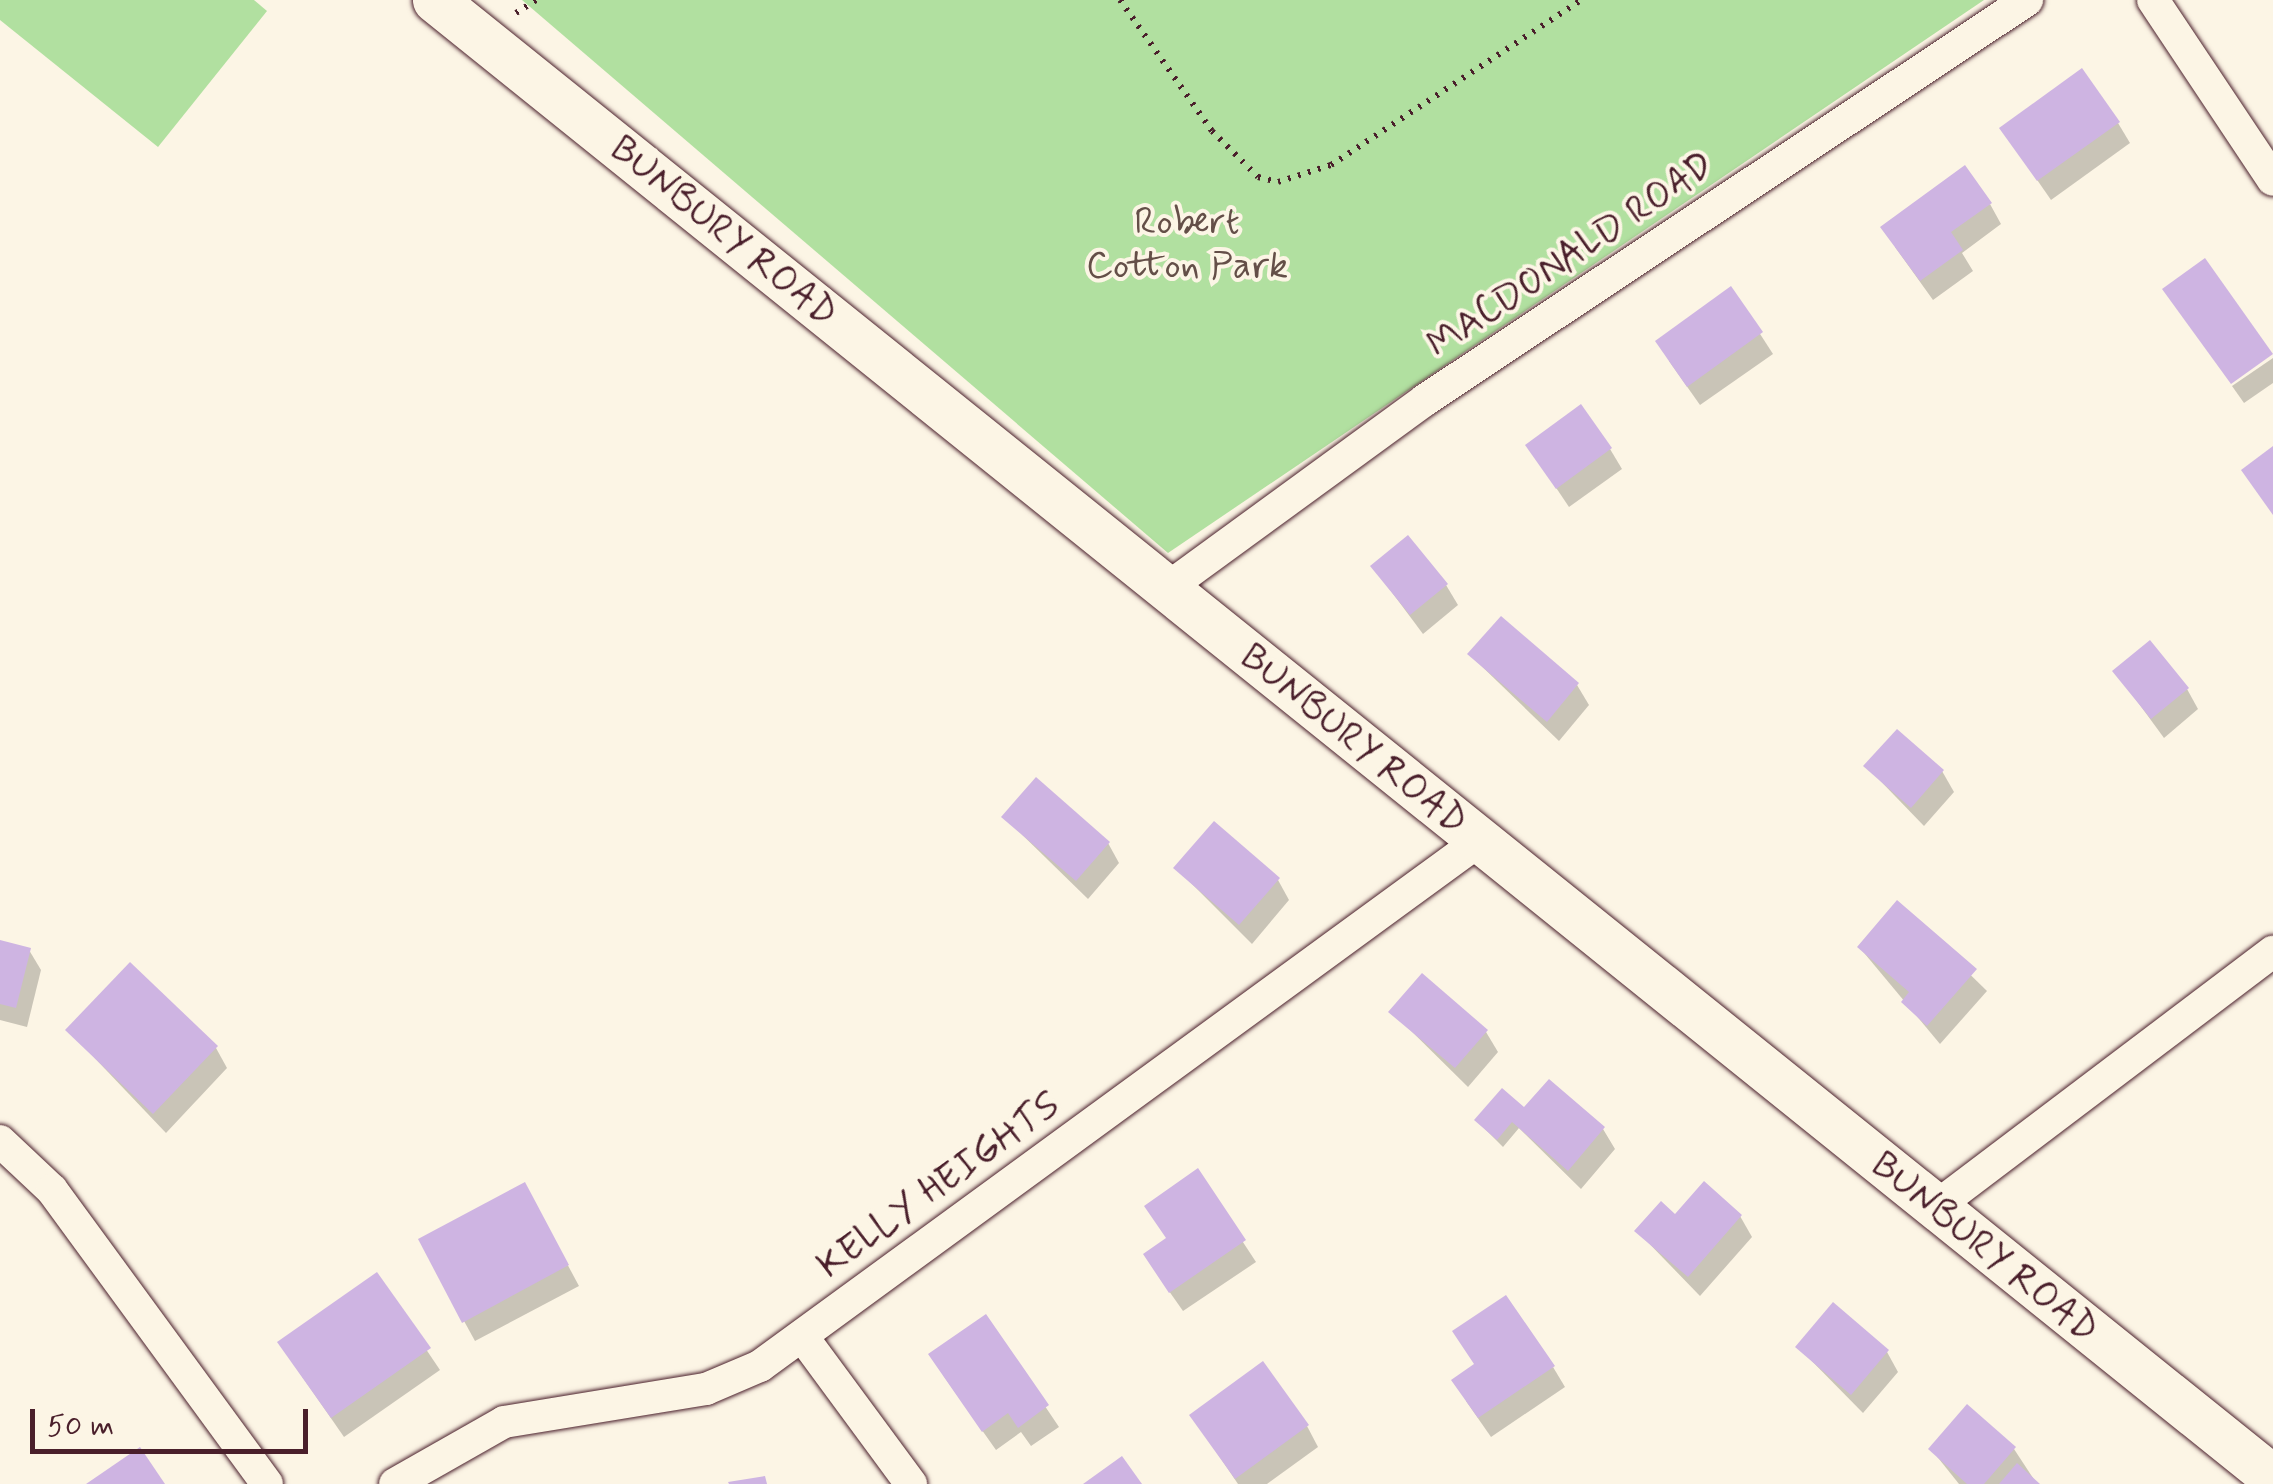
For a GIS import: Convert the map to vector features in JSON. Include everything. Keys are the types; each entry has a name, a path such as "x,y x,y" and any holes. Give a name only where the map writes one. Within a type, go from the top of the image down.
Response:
{"main road":[{"name":"BUNBURY ROAD","path":"435,0 2273,1478"}],"street":[{"name":"MACDONALD ROAD","path":"1166,590 1425,400 2027,0"},
{"path":"2154,0 2273,180"},
{"name":"KELLY HEIGHTS","path":"395,1484 504,1422 706,1389 802,1336 1479,842"},
{"path":"1934,1208 2273,952"},
{"path":"0,1141 52,1190 267,1484"},
{"path":"802,1336 911,1484"}],"path":[{"path":"1120,0 1212,131 1258,177 1278,182 1331,165 1581,0"}],"green space":[{"path":"0,0 254,0 267,11 158,147 0,20"},
{"name":"Robert Cotton Park","path":"522,0 1984,0 1168,553"}],"building":[{"path":"2082,68 2120,122 2037,181 1999,128"},
{"path":"1965,165 1992,203 1951,232 1963,250 1920,281 1880,227"},
{"path":"2205,258 2273,354 2231,384 2162,289"},
{"path":"1731,286 1763,332 1687,387 1655,341"},
{"path":"1581,404 1612,448 1556,489 1525,445"},
{"path":"2273,446 2273,515 2241,470"},
{"path":"1408,535 1448,584 1410,615 1370,566"},
{"path":"1501,616 1579,683 1547,722 1467,654"},
{"path":"2150,640 2189,688 2151,719 2112,671"},
{"path":"1897,729 1944,770 1911,808 1863,766"},
{"path":"1036,777 1110,842 1076,881 1001,817"},
{"path":"1214,821 1280,878 1239,925 1173,868"},
{"path":"1897,900 1977,969 1927,1026 1901,1002 1909,992 1857,947"},
{"path":"0,940 31,948 16,1008 0,1004"},
{"path":"130,962 218,1046 153,1114 65,1030"},
{"path":"1422,973 1488,1030 1455,1068 1388,1012"},
{"path":"1549,1079 1605,1127 1568,1171 1512,1122 1497,1140 1474,1120 1502,1088 1524,1107"},
{"path":"1198,1168 1246,1240 1169,1293 1143,1254 1166,1238 1144,1206"},
{"path":"1704,1181 1742,1215 1688,1277 1634,1231 1661,1201 1675,1214"},
{"path":"525,1182 569,1265 462,1323 418,1239"},
{"path":"377,1272 431,1348 331,1418 277,1342"},
{"path":"1506,1295 1555,1366 1478,1418 1451,1380 1474,1364 1452,1331"},
{"path":"1833,1302 1889,1350 1851,1395 1795,1347"},
{"path":"986,1314 1049,1405 1018,1428 1008,1413 982,1432 928,1354"},
{"path":"1263,1361 1309,1425 1235,1479 1189,1415"},
{"path":"1967,1404 2016,1447 1984,1484 1967,1484 1928,1449"},
{"path":"140,1447 165,1484 86,1484"},
{"path":"1122,1456 1142,1484 1083,1484"},
{"path":"2017,1463 2040,1484 1999,1484"},
{"path":"765,1476 767,1484 728,1482"}]}
